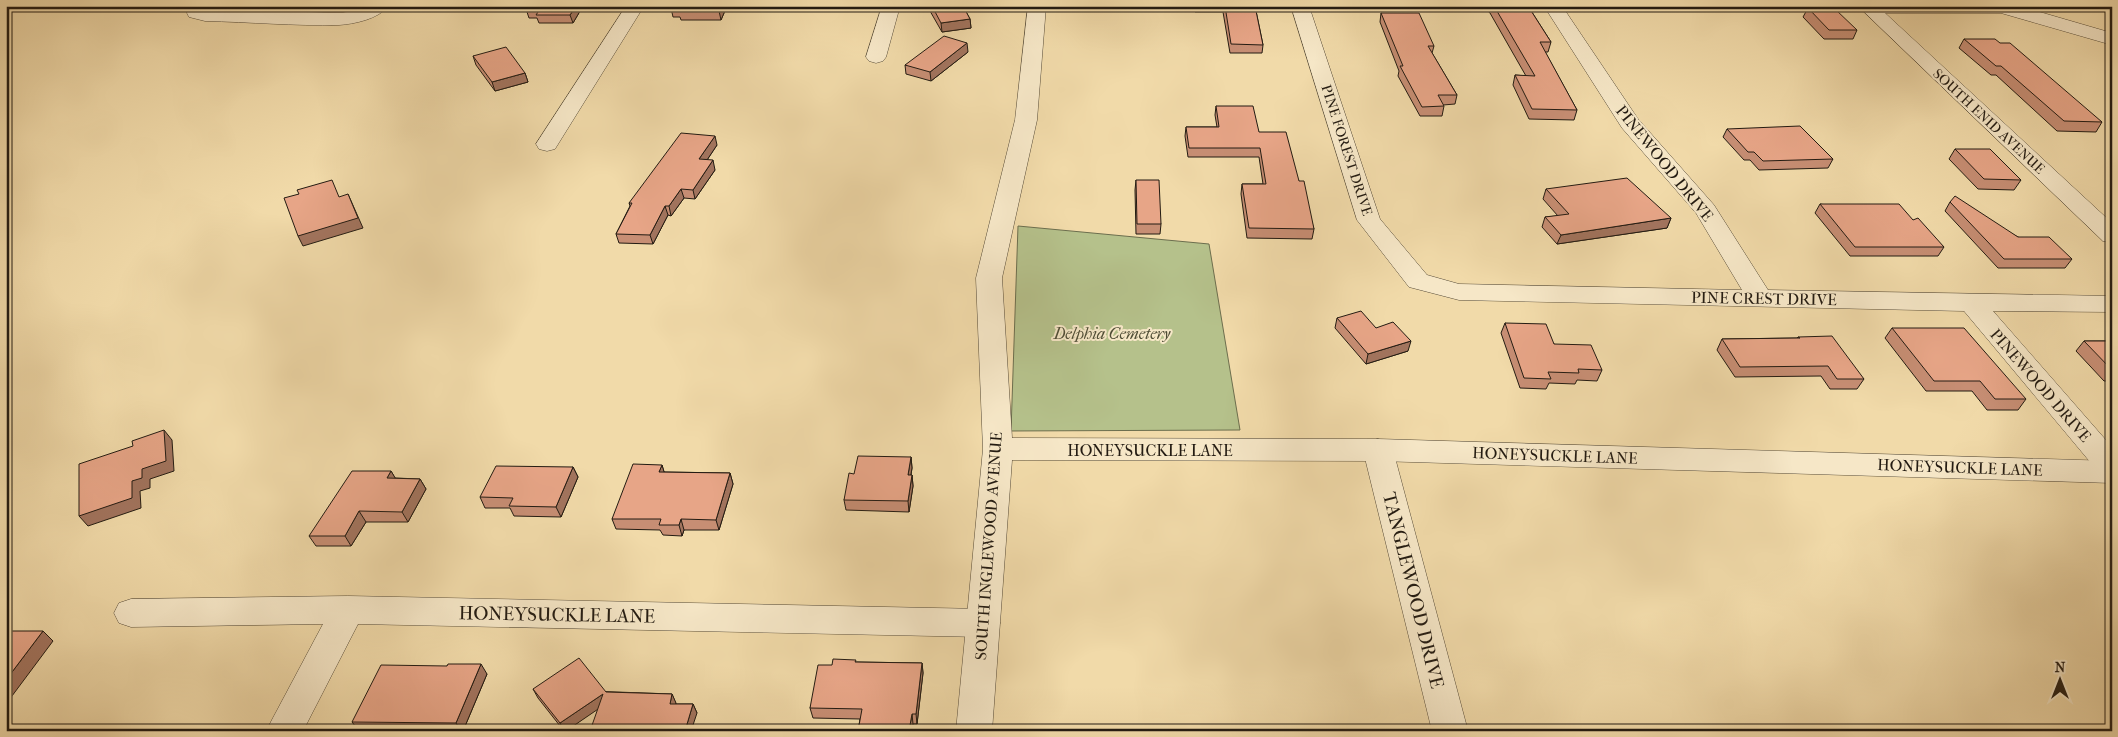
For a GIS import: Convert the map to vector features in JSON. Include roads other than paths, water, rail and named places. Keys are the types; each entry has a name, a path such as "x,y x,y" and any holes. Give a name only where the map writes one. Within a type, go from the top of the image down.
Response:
{"street":[{"path":"196,6 196,13 205,15 340,19 359,16 379,6"},
{"path":"547,144 635,6"},
{"path":"876,57 891,6"},
{"name":"SOUTH INGLEWOOD AVENUE","path":"974,731 998,450 989,278 1026,120 1037,6"},
{"name":"PINE FOREST DRIVE","path":"1300,6 1369,220 1418,281"},
{"name":"PINEWOOD DRIVE","path":"1553,6 1630,124 1706,210 1759,297"},
{"path":"1868,7 2002,7 2112,39"},
{"name":"SOUTH ENID AVENUE","path":"1868,7 2112,236"},
{"name":"PINE CREST DRIVE","path":"1418,281 1459,292 1971,303 2112,304"},
{"name":"PINEWOOD DRIVE","path":"1971,303 2112,467"},
{"name":"HONEYSUCKLE LANE","path":"998,450 1378,450 2112,472"},
{"name":"TANGLEWOOD DRIVE","path":"1378,450 1450,731"},
{"path":"284,731 348,610"},
{"name":"HONEYSUCKLE LANE","path":"131,613 348,610 983,623"}],"park label":[{"name":"Delphia Cemetery","path":"1112,333"}]}
